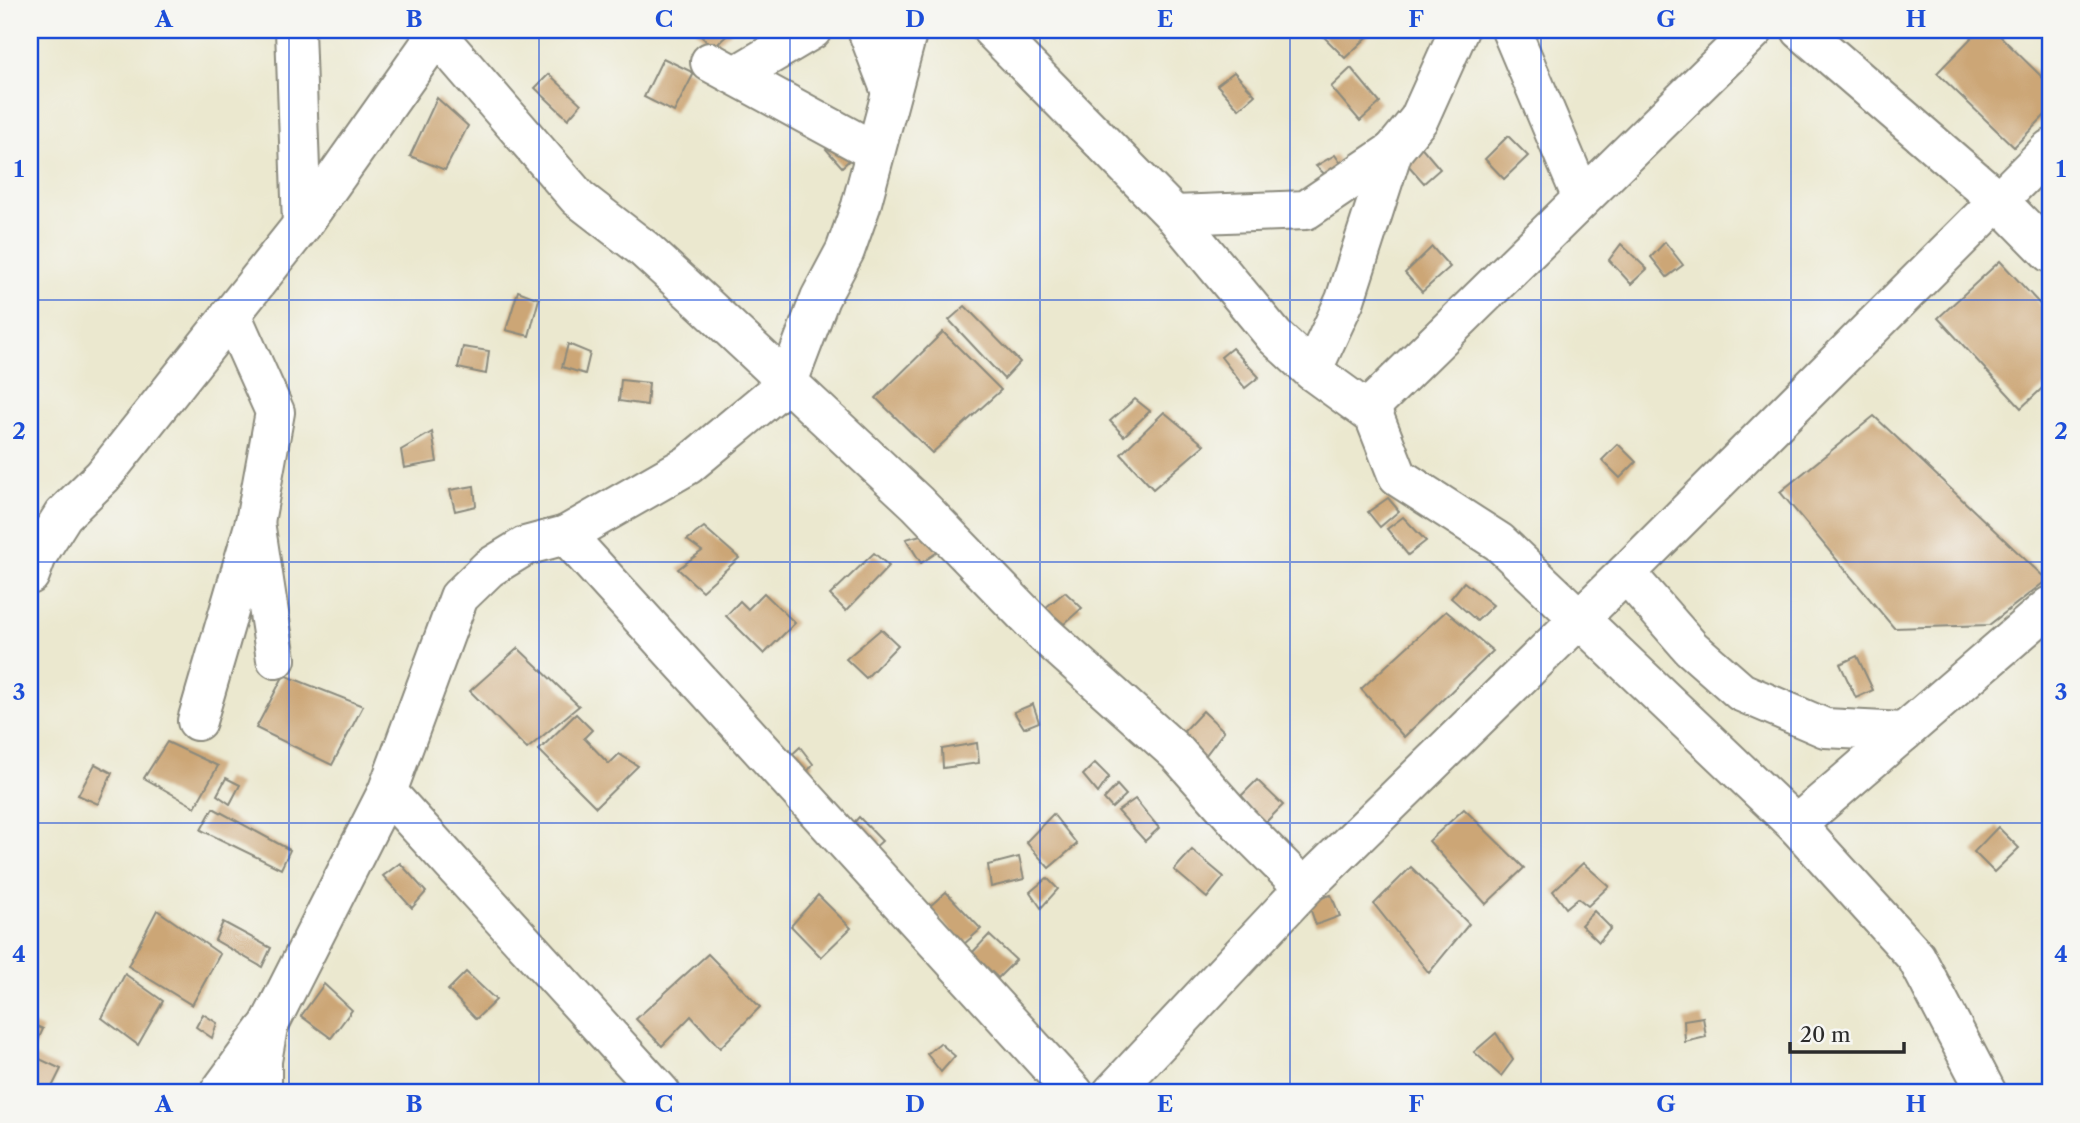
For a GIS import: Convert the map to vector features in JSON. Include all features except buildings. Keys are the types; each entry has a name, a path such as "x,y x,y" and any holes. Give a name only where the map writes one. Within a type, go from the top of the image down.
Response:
{"street":[{"path":"295,30 302,225"},
{"path":"812,30 723,68 874,151"},
{"path":"867,30 891,92"},
{"path":"219,1093 268,1027 387,792 458,597 489,568 525,546 566,535 688,466 788,382 820,298 845,251 908,30"},
{"path":"992,30 1174,215 1275,337 1312,371 1374,416 1398,477 1499,542 1581,617 1796,825 1916,957 1987,1093"},
{"path":"1174,215 1306,210 1393,152 1419,119 1459,30"},
{"path":"1511,30 1582,198"},
{"path":"1801,30 2000,202 2050,253"},
{"path":"30,575 37,556 63,515 103,476 302,225 438,32 578,198 643,249 917,503 1042,632 1177,753 1239,823 1304,888"},
{"path":"1367,410 1582,198 1742,34"},
{"path":"1112,1093 1304,888 1626,573 2000,202 2050,149"},
{"path":"1312,371 1345,300 1393,152"},
{"path":"1275,337 1345,300"},
{"path":"197,721 255,522 275,412 231,314"},
{"path":"255,522 276,659"},
{"path":"566,535 1074,1093"},
{"path":"1626,573 1691,648 1741,692 1825,728 1904,732"},
{"path":"1796,825 2050,607"},
{"path":"1682,714 1720,674"},
{"path":"387,792 661,1093"},
{"path":"262,1093 262,1062 268,1027"}]}
